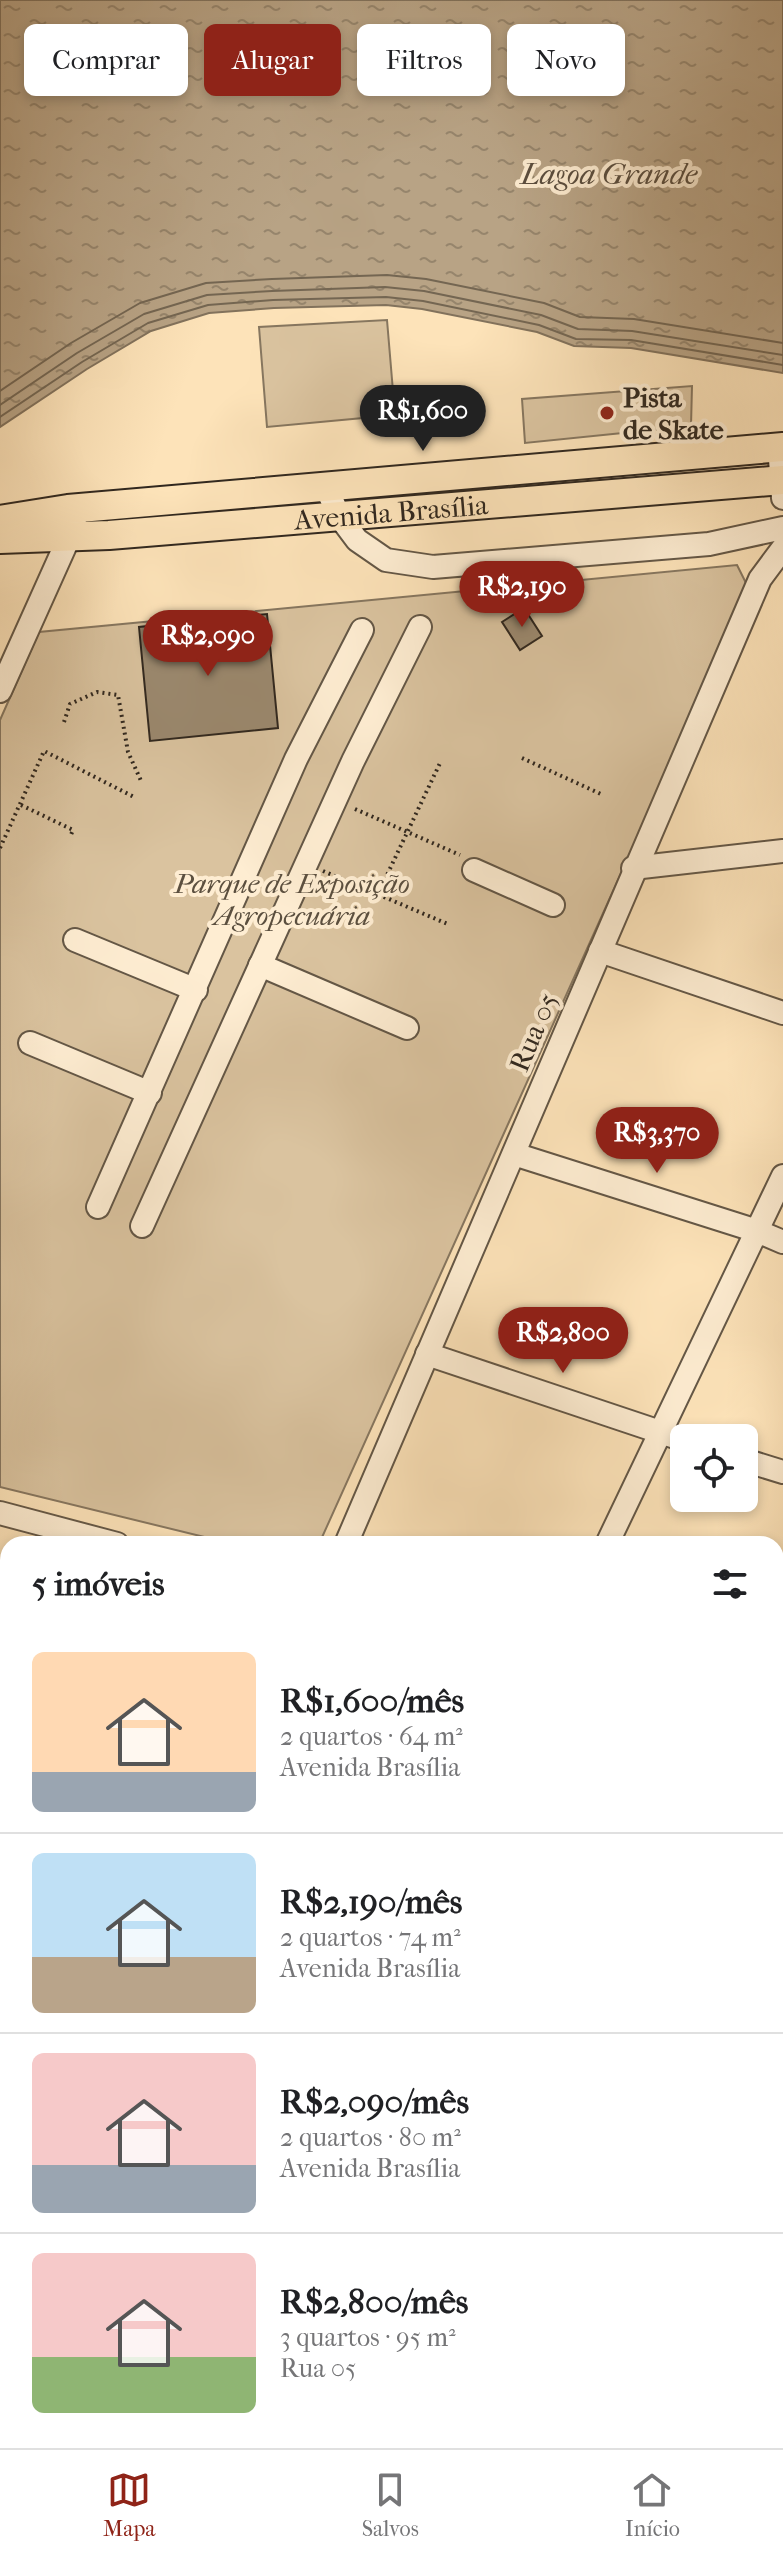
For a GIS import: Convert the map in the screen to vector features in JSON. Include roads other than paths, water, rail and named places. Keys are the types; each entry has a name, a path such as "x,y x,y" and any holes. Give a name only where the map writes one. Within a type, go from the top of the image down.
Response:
{"main road":[{"name":"Avenida Brasília","path":"0,520 75,508 781,447"},
{"path":"473,474 473,505"},
{"name":"Avenida Brasília","path":"0,539 109,535 782,480"},
{"path":"244,494 245,524"},
{"path":"109,535 117,505"}],"street":[{"path":"781,447 783,498"},
{"path":"326,487 339,516 357,540 386,560 433,567 709,544 783,528"},
{"path":"0,691 69,537 75,508"},
{"name":"Rua 05","path":"349,1536 633,868 760,579 783,548"},
{"path":"142,1226 335,800 420,627"},
{"path":"98,1207 296,759 362,630"},
{"path":"633,868 783,851"},
{"path":"468,863 553,905"},
{"path":"75,940 196,990"},
{"path":"600,951 783,1013"},
{"path":"260,965 407,1028"},
{"path":"30,1043 150,1093"},
{"path":"514,1154 783,1242"},
{"path":"611,1536 783,1176"},
{"path":"427,1354 670,1436"},
{"path":"758,1464 783,1472"},
{"path":"0,1513 87,1536"}],"water":[{"name":"Lagoa Grande","path":"0,0 783,0 783,373 631,348 574,346 537,332 422,309 386,305 274,308 209,313 151,331 0,427"}],"place":[{"name":"Pista de Skate","path":"607,413"}],"park label":[{"name":"Parque de Exposição Agropecuária","path":"292,899"}]}
